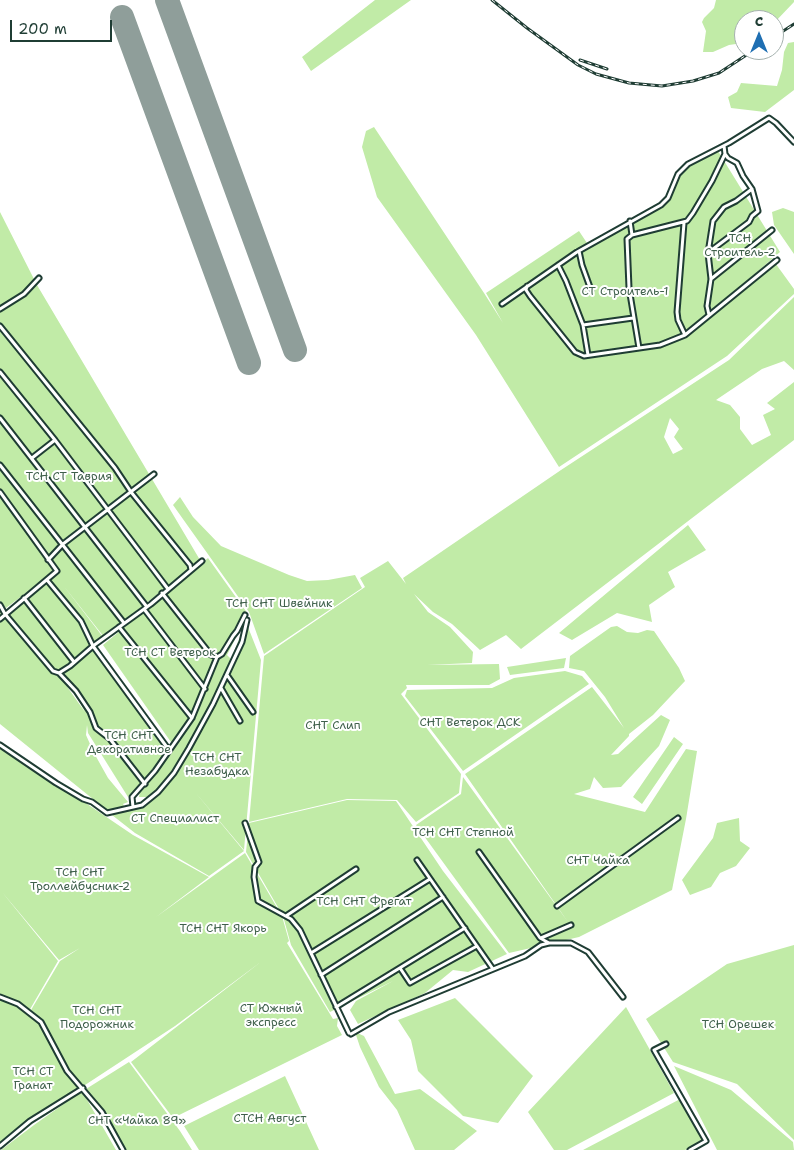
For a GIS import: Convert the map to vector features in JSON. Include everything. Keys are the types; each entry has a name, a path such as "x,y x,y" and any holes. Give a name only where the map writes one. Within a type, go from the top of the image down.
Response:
{"street":[{"path":"502,304 579,250 664,202 678,174 688,164 724,146 769,118 794,142"},
{"path":"708,253 749,222 758,211 752,190 737,164 725,154 724,146"},
{"path":"685,335 680,328 677,312 684,223 693,214 725,154"},
{"path":"709,315 707,306 711,279 708,253 711,230 718,213 724,207 752,190"},
{"path":"630,221 632,235"},
{"path":"639,348 628,288 626,244 628,237 678,222 684,223"},
{"path":"711,279 772,230"},
{"path":"579,250 582,266 591,290"},
{"path":"527,286 528,293 575,352 580,355 588,355 660,345 685,335 777,260"},
{"path":"558,265 583,325 588,355"},
{"path":"0,309 24,294 39,278"},
{"path":"583,325 633,318"},
{"path":"0,326 115,468 131,492 190,565 191,570"},
{"path":"0,372 55,440 168,589"},
{"path":"0,418 85,527 205,689"},
{"path":"32,458 55,440"},
{"path":"0,465 64,544 124,623"},
{"path":"48,560 64,544 154,474"},
{"path":"0,492 57,571 0,619"},
{"path":"59,673 145,608 202,561"},
{"path":"47,580 81,621 93,646 169,750"},
{"path":"162,593 211,656 218,657"},
{"path":"24,598 74,662"},
{"path":"0,605 5,614 53,672 59,673 76,691 90,712 96,728 110,739 145,784"},
{"path":"133,807 132,797 145,784 192,718 218,657 237,631 244,615"},
{"path":"0,745 56,783 83,799 92,802 107,813 142,805 174,773 220,688 242,642 247,620"},
{"path":"119,628 192,718"},
{"path":"226,674 252,712"},
{"path":"220,688 240,721"},
{"path":"557,906 678,818"},
{"path":"244,823 259,862 254,877 258,901 291,919 300,930 350,1033 389,1012 525,956 541,945 549,943 571,943 588,952 623,997"},
{"path":"479,852 540,938 549,943"},
{"path":"417,860 493,969"},
{"path":"286,916 356,869"},
{"path":"311,953 430,878"},
{"path":"321,975 443,897"},
{"path":"540,938 571,924"},
{"path":"336,1007 465,928"},
{"path":"400,968 410,984 477,946"},
{"path":"0,997 18,1004 41,1022 66,1071 83,1088 102,1112 123,1150"},
{"path":"666,1044 654,1050 706,1142 690,1150"},
{"path":"0,1146 30,1121 83,1088"}],"green space":[{"path":"375,0 411,0 311,71 302,57"},
{"path":"716,0 794,0 784,12 784,10 734,10 734,44 713,52 703,52 706,31 702,22 714,8"},
{"path":"794,42 794,90 765,112 731,108 728,97 737,92 741,83 777,86 782,70 784,52 788,43"},
{"path":"374,127 503,323 486,293 579,231 589,246 629,223 632,236 687,222 701,201 683,222 678,221 633,234 630,222 662,205 668,198 678,175 688,165 700,157 718,151 780,252 709,314 711,280 709,253 711,230 713,222 725,207 723,206 712,221 710,230 708,253 710,279 706,306 708,315 684,335 712,314 773,260 794,289 794,294 727,356 559,467 476,335 377,197 362,147 366,131"},
{"path":"783,208 794,212 794,254 774,225 772,212"},
{"name":"ТСН СТ Таврия","path":"0,212 37,285 200,560 104,637 63,585 103,637 61,670 68,688 85,712 64,672 97,646 169,748 128,797 88,733 87,725 86,735 94,753 108,778 128,802 123,804 124,806 109,812 0,724 0,604 6,611 57,575 54,572 6,608 0,601"},
{"name":"СНТ Слип","path":"794,297 794,370 784,361 762,369 716,400 730,405 740,417 740,429 752,445 771,435 763,415 775,409 767,403 794,382 794,440 521,649 506,635 480,650 452,624 433,612 414,594 428,612 450,627 473,652 472,663 427,665 499,664 500,679 489,685 406,685 407,688 401,694 461,774 459,793 416,822 397,800 347,799 249,822 264,656 365,587 360,578 388,561 406,584 403,578 561,470 729,360","holes":["670,418 679,429 674,437 683,449 673,454 664,437"]},
{"name":"ТСН СНТ Швейник","path":"180,497 193,517 221,546 307,581 328,580 355,575 362,588 264,654 249,612 173,505"},
{"path":"688,525 706,550 668,572 675,587 649,605 652,622 617,613 572,640 559,633"},
{"path":"208,558 248,614 227,655 231,659 246,622 261,660 244,850 195,792 244,851 209,876 135,833 112,815 144,806 171,776 149,797 139,797 140,791 173,745 103,645"},
{"path":"617,626 627,632 654,631 679,668 685,681 653,715 629,734 611,755 618,754 661,715 670,720 659,746 621,787 603,788 594,777 590,789 574,794 645,812 686,749 697,751 672,890 579,937 509,953 416,825 461,794 463,777 568,922 465,774 592,687 624,728 605,697 584,671 569,668 570,656 611,627"},
{"path":"566,658 564,668 510,675 507,667"},
{"name":"СНТ Ветерок ДСК","path":"565,671 582,676 589,684 463,771 405,696 407,690 492,688 514,678"},
{"path":"674,737 683,744 642,804 633,797"},
{"path":"0,745 133,835 209,877 156,917 245,853 282,916 289,941 287,943 333,1019 338,1018 337,1026 342,1035 173,1118 131,1062 262,961 175,1026 82,1087 67,1070 42,1020 31,1010 60,961 80,948 59,960 2,892 58,961 29,1011 19,1003 0,996"},
{"name":"ТСН СНТ Фрегат","path":"347,800 396,801 443,871 507,954 468,972 453,970 425,993 358,1024 350,1010 356,1001 393,981 330,1012 291,945 283,916 246,852 249,823"},
{"path":"739,818 740,841 750,848 736,866 720,873 711,887 690,895 682,880 713,838 717,823"},
{"name":"ТСН Орешек","path":"794,945 794,1140 737,1084 673,1062 646,1019 727,964"},
{"name":"ТСН СТ Гранат","path":"0,998 17,1005 40,1023 66,1071 81,1088 0,1147"},
{"path":"455,998 533,1076 498,1123 463,1116 418,1071 411,1040 398,1020"},
{"path":"626,1007 674,1093 567,1150 554,1150 528,1112"},
{"path":"355,1032 364,1036 395,1094 420,1089 477,1131 454,1150 415,1150 397,1110 379,1087"},
{"name":"СНТ «Чайка 89»","path":"129,1062 192,1150 122,1150 86,1089"},
{"path":"674,1066 731,1090 793,1142 794,1150 717,1150"},
{"name":"СТСН Август","path":"285,1076 319,1150 199,1150 184,1126"},
{"path":"82,1091 116,1150 1,1150 34,1125"},
{"path":"684,1097 705,1139 685,1150 583,1150"}],"runway":[{"path":"167,0 295,350"},
{"path":"122,17 249,363"}],"railway":[{"path":"492,0 578,65 596,74 629,83 662,86 693,81 719,73 739,60"},
{"path":"784,30 794,24"},
{"path":"580,60 607,69"}],"park label":[{"name":"ТСН Строитель-2","path":"740,246"},
{"name":"СТ Строитель-1","path":"625,292"},
{"name":"ТСН СТ Ветерок","path":"170,653"},
{"name":"ТСН СНТ Декоративное","path":"129,743"},
{"name":"ТСН СНТ Незабудка","path":"217,765"},
{"name":"СТ Специалист","path":"175,819"},
{"name":"ТСН СНТ Степной","path":"463,833"},
{"name":"СНТ Чайка","path":"598,861"},
{"name":"ТСН СНТ Троллейбусник-2","path":"80,880"},
{"name":"ТСН СНТ Якорь","path":"223,929"},
{"name":"СТ Южный экспресс","path":"271,1016"},
{"name":"ТСН СНТ Подорожник","path":"97,1018"}]}
